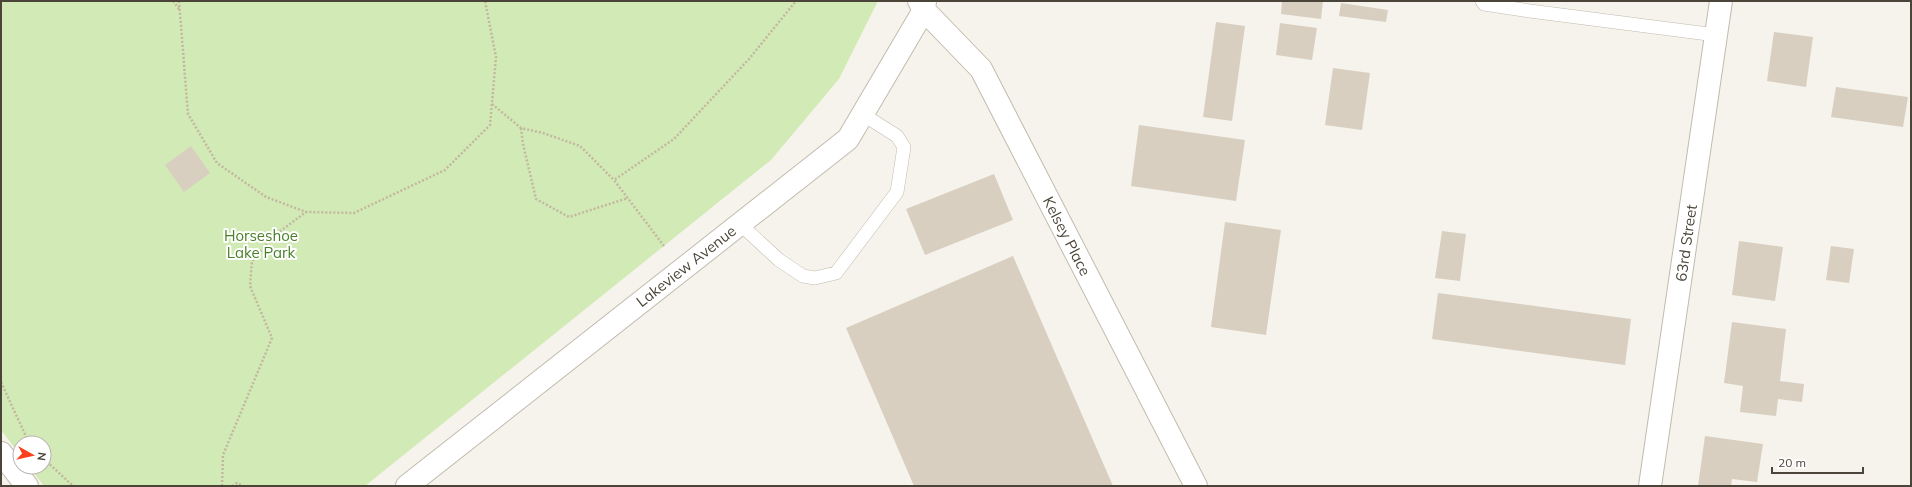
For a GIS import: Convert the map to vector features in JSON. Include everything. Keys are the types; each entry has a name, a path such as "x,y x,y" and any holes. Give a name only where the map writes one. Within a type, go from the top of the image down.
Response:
{"street":[{"name":"63rd Street","path":"1650,486 1721,1"},
{"name":"Lakeview Avenue","path":"407,486 848,139 922,4"},
{"name":"Kelsey Place","path":"922,4 981,69 1196,486"},
{"path":"1,453 27,486"}],"lane":[{"path":"1482,1 1484,4 1530,11 1716,35"},
{"path":"740,224 779,260 803,276 815,278 836,273 897,192 901,171 904,147 897,136 862,114"}],"path":[{"path":"173,1 180,10"},
{"path":"179,1 188,114 217,163 266,197 306,212 354,213 445,170 490,125 496,57 485,1"},
{"path":"614,180 674,139 749,59 796,1"},
{"path":"492,104 521,128 543,133 580,146 614,180 664,246"},
{"path":"521,128 523,144 536,199 569,217 628,198"},
{"path":"222,486 223,455 272,338 250,286 252,261 275,235 306,212"},
{"path":"1,382 26,435"},
{"path":"52,466 73,486"},
{"path":"232,486 237,482 243,486"}],"green space":[{"name":"Horseshoe Lake Park","path":"1,1 878,1 839,79 771,160 365,486 44,486 35,475 52,475 52,435 12,435 12,444 1,430"}],"building":[{"path":"1282,1 1323,1 1321,19 1281,14"},
{"path":"1341,3 1388,10 1386,22 1339,16"},
{"path":"1216,22 1245,26 1232,121 1203,117"},
{"path":"1280,23 1317,28 1312,60 1276,55"},
{"path":"1774,32 1813,37 1806,87 1767,81"},
{"path":"1333,68 1370,73 1362,130 1325,125"},
{"path":"1836,87 1908,97 1903,127 1831,117"},
{"path":"1139,125 1245,140 1236,201 1131,186"},
{"path":"191,146 210,173 184,192 165,165"},
{"path":"994,174 1013,220 925,255 906,209"},
{"path":"1225,222 1281,230 1266,335 1211,327"},
{"path":"1442,231 1466,234 1460,281 1435,278"},
{"path":"1739,241 1783,247 1775,301 1732,295"},
{"path":"1831,246 1854,249 1849,283 1826,280"},
{"path":"1013,256 1113,486 914,486 846,328"},
{"path":"1438,293 1631,319 1625,365 1432,339"},
{"path":"1732,322 1786,329 1780,381 1804,384 1802,402 1778,399 1776,416 1740,412 1743,386 1724,383"},
{"path":"1705,436 1763,444 1757,482 1732,479 1731,486 1698,486"}]}
